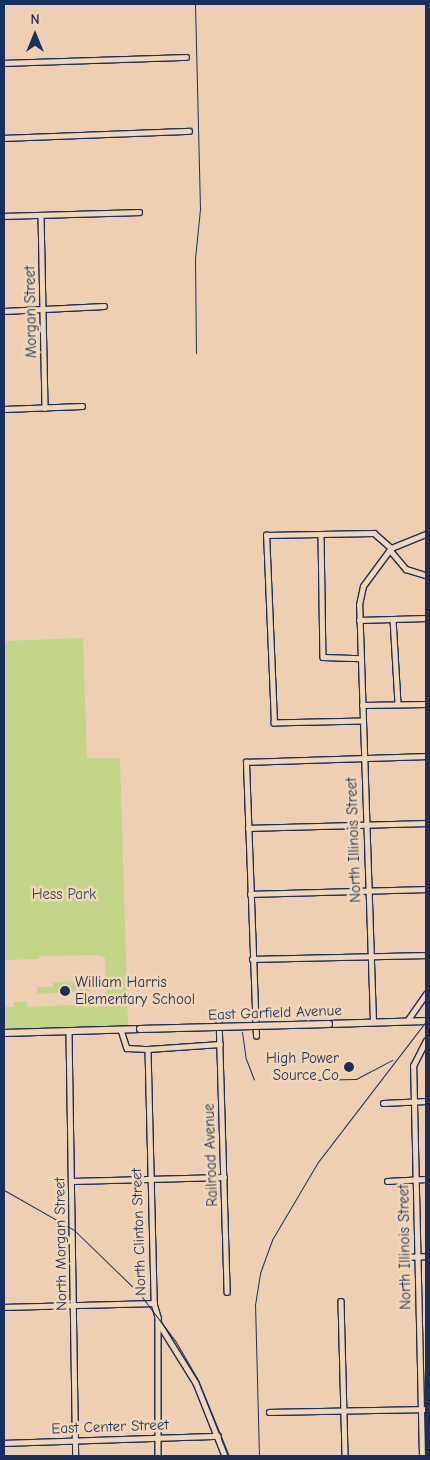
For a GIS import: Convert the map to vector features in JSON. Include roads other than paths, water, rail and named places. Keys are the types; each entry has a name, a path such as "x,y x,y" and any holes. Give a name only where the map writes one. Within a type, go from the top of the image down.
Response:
{"street":[{"path":"4,63 186,57"},
{"path":"4,138 189,131"},
{"path":"4,216 139,212"},
{"name":"Morgan Street","path":"41,215 45,408"},
{"path":"4,311 104,306"},
{"path":"4,409 82,406"},
{"path":"362,721 274,723 266,535 374,533 406,569 426,575"},
{"path":"321,534 324,657 360,658"},
{"path":"390,549 426,534"},
{"name":"North Illinois Street","path":"372,1022 359,620 363,586 390,549"},
{"path":"359,620 426,618"},
{"path":"393,619 398,704"},
{"path":"362,705 426,704"},
{"path":"256,1036 246,762 426,756"},
{"path":"248,828 426,823"},
{"path":"250,894 426,889"},
{"path":"252,960 426,955"},
{"path":"407,1021 426,994"},
{"name":"Railroad Avenue","path":"219,1017 227,1292"},
{"name":"East Garfield Avenue","path":"4,1033 426,1021"},
{"path":"121,1030 127,1048 148,1049 159,1046 220,1044"},
{"name":"North Morgan Street","path":"69,1032 76,1456"},
{"name":"North Illinois Street","path":"422,1456 424,1409 420,1333 413,1066 426,1041"},
{"name":"North Clinton Street","path":"148,1049 154,1303 158,1322 158,1456"},
{"path":"383,1102 426,1101"},
{"path":"72,1181 224,1176"},
{"path":"387,1181 426,1179"},
{"path":"402,1257 426,1256"},
{"path":"341,1301 345,1456"},
{"path":"4,1308 154,1303"},
{"path":"158,1322 188,1366 218,1436 224,1456"},
{"path":"420,1333 426,1333"},
{"path":"270,1412 424,1409"},
{"name":"East Center Street","path":"4,1443 218,1436"}],"railway":[{"path":"195,4 200,209 195,258 196,353"},
{"path":"259,1456 255,1305 260,1273 273,1238 318,1162 426,1021"},
{"path":"242,1032 246,1059 254,1080"},
{"path":"303,1080 356,1079 392,1060"},
{"path":"4,1190 74,1230 139,1293 176,1342 198,1380 229,1456"}],"place":[{"name":"William Harris Elementary School","path":"65,991"},
{"name":"High Power Source Co","path":"349,1067"}],"park label":[{"name":"Hess Park","path":"64,895"}]}
